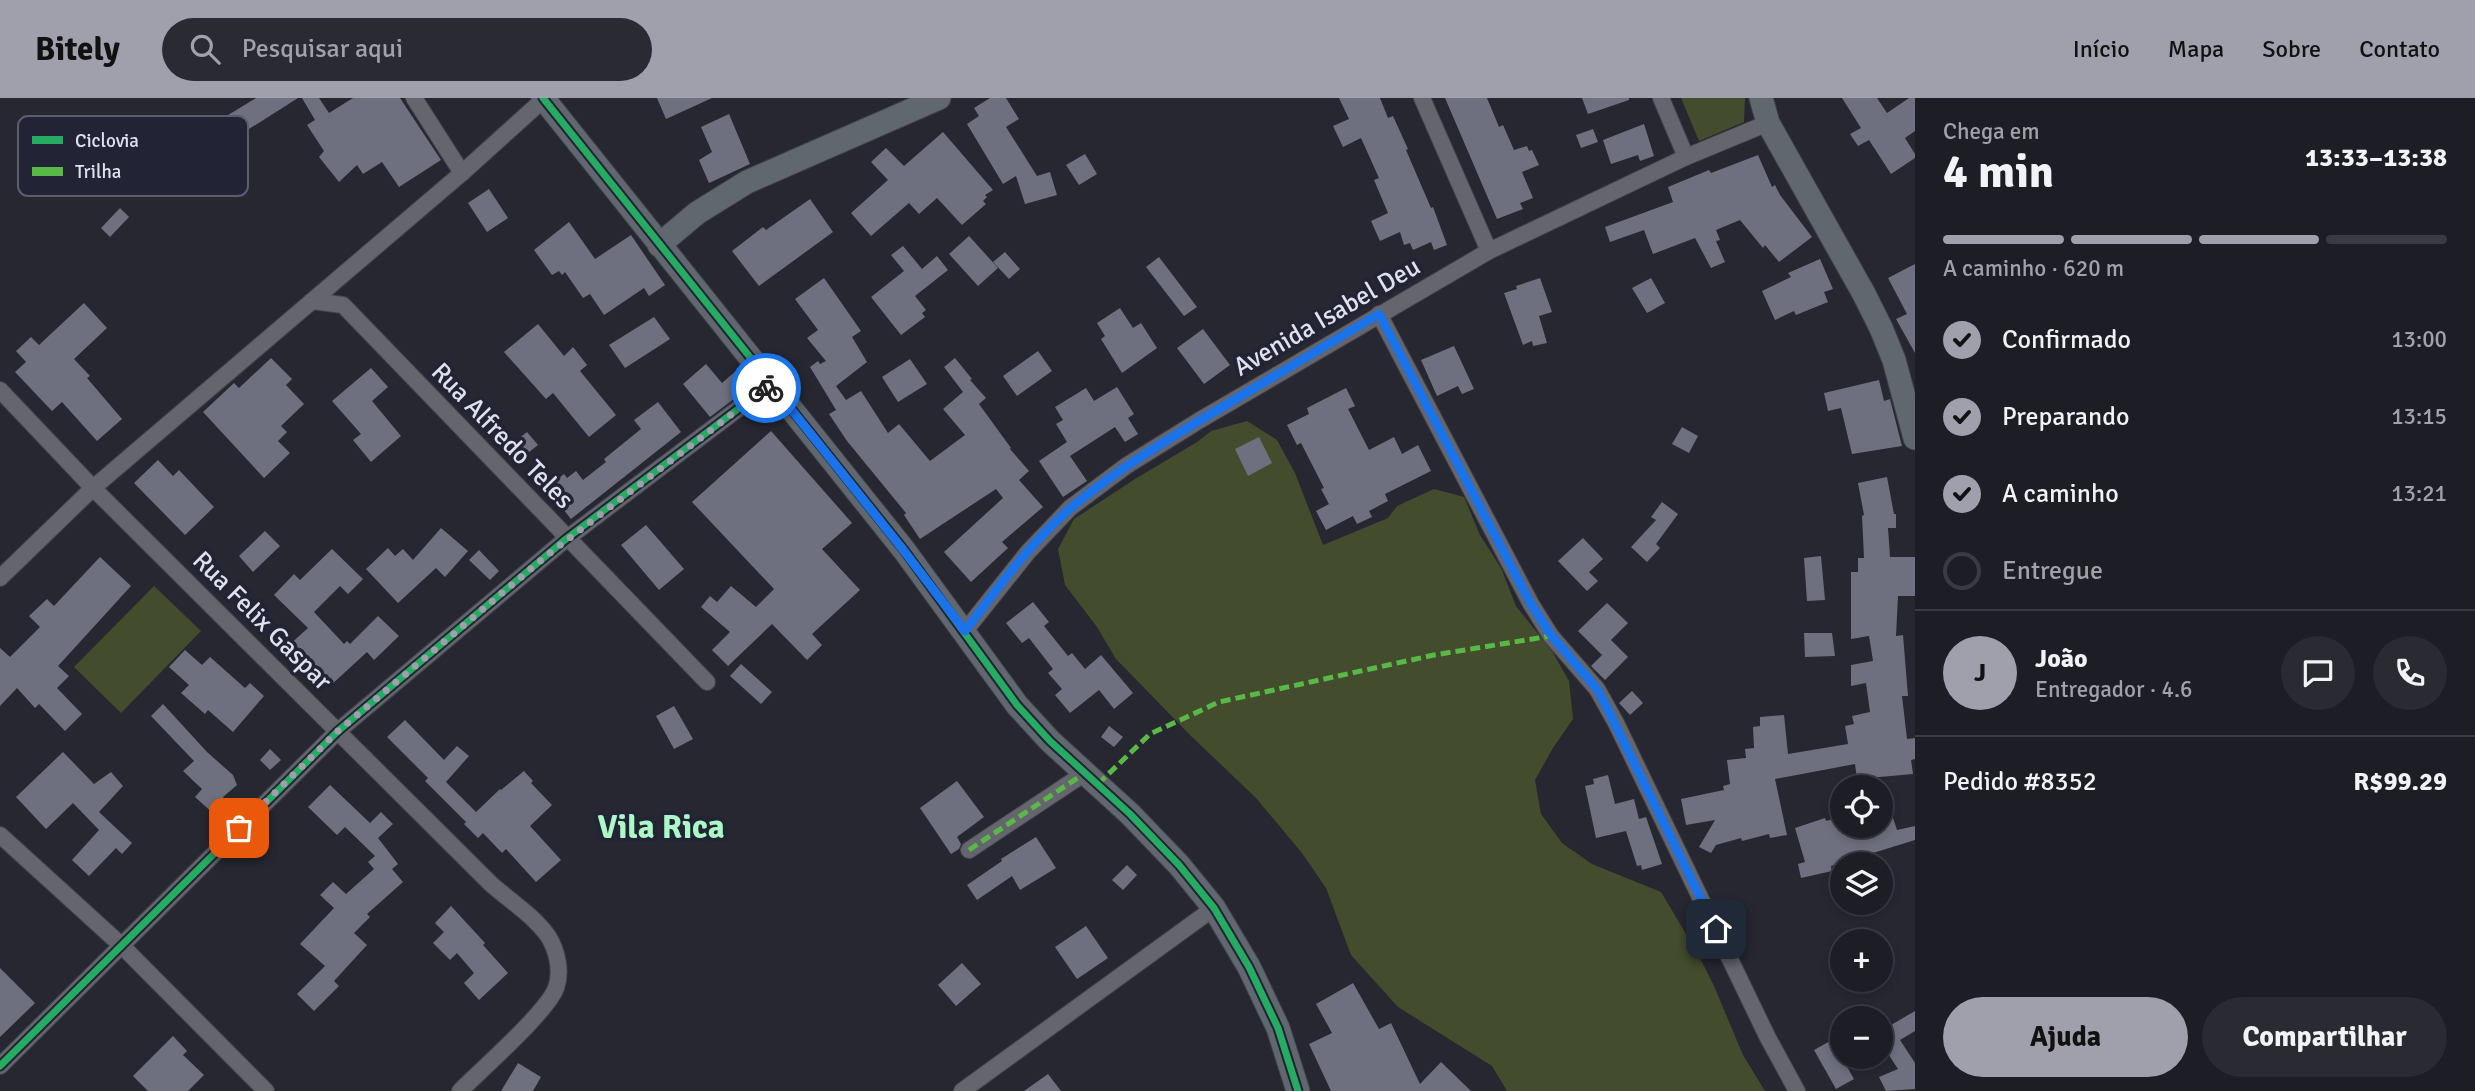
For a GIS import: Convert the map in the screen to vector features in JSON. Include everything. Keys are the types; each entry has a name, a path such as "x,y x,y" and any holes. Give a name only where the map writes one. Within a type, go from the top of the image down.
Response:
{"street":[{"path":"414,98 462,173"},
{"path":"0,578 93,488 462,173 544,98 904,551 1017,705 1050,741 1130,814 1180,865 1214,908 1249,967 1278,1028 1298,1091"},
{"path":"659,245 698,213 747,182 939,98"},
{"path":"1422,98 1489,251"},
{"path":"1661,98 1686,158"},
{"path":"1761,98 1768,123 1881,328 1894,360 1915,438"},
{"name":"Avenida Isabel Deu","path":"965,631 1028,552 1070,508 1126,466 1489,251 1686,158 1768,123"},
{"name":"Rua Alfredo Teles","path":"312,301 343,305 566,539 707,682"},
{"path":"1379,314 1531,604 1551,635 1597,689 1616,723 1768,1038 1797,1091"},
{"path":"0,1066 338,731 566,539 771,384"},
{"name":"Rua Felix Gaspar","path":"0,390 93,488 491,884 548,936 558,961 559,979 555,991 543,1008 460,1091"},
{"path":"969,850 1085,773"},
{"path":"0,835 121,945 266,1091"},
{"path":"962,1091 1214,908"}],"green space":[{"path":"1681,98 1745,98 1744,122 1699,141"},
{"path":"1247,421 1277,440 1295,473 1323,545 1388,518 1397,506 1434,489 1464,497 1480,535 1501,568 1516,606 1552,651 1569,681 1573,719 1535,780 1541,814 1562,843 1592,864 1661,892 1698,954 1743,1055 1765,1091 1507,1091 1492,1066 1398,1007 1351,955 1326,888 1302,853 1256,798 1116,659 1097,627 1065,585 1058,549 1074,519 1211,431"},
{"path":"154,586 201,631 121,713 74,667"}],"building":[{"path":"256,98 298,98 248,130 248,116 226,116"},
{"path":"302,98 319,98 329,113 353,98 400,98 441,160 399,187 382,162 363,174 357,165 339,182 319,157 324,151 307,125 315,120"},
{"path":"657,98 712,98 666,119"},
{"path":"990,98 1006,98 1019,119 1006,127 1037,176 1050,172 1057,195 1025,204 1016,176 1003,184 967,124 979,116 974,108"},
{"path":"1339,98 1380,98 1388,118 1393,116 1447,245 1434,250 1431,242 1413,250 1410,243 1404,245 1400,232 1380,241 1371,221 1388,213 1374,180 1379,178 1361,138 1343,147 1333,126 1349,119"},
{"path":"1445,98 1487,98 1499,127 1503,125 1514,150 1527,146 1529,151 1532,150 1539,165 1522,172 1533,198 1520,203 1523,209 1497,219"},
{"path":"1582,98 1629,98 1629,100 1588,114"},
{"path":"1842,98 1877,98 1887,113 1909,98 1915,98 1915,131 1905,138 1915,158 1891,174 1869,140 1858,146 1850,134 1861,128"},
{"path":"729,114 750,164 709,183 699,160 712,152 701,127"},
{"path":"1644,124 1654,156 1640,161 1638,155 1611,164 1603,140"},
{"path":"1593,129 1598,142 1581,148 1576,135"},
{"path":"943,132 993,190 985,195 987,197 983,201 986,204 962,225 937,198 919,214 909,203 871,236 851,213 888,180 871,162 886,148 904,166"},
{"path":"1085,154 1097,174 1079,185 1066,165"},
{"path":"1758,155 1772,187 1775,185 1812,237 1779,262 1765,245 1763,248 1740,220 1716,230 1720,240 1716,241 1725,262 1711,268 1695,238 1653,254 1644,230 1610,242 1605,227 1673,202 1668,187 1709,170 1711,173"},
{"path":"489,189 508,218 487,232 468,203"},
{"path":"810,199 833,232 759,286 732,251 763,227 766,230"},
{"path":"120,208 129,217 110,237 101,228"},
{"path":"569,222 595,259 631,235 665,285 649,296 644,288 604,315 590,294 583,298 565,272 562,275 559,271 552,275 534,250"},
{"path":"969,236 998,268 978,286 949,254"},
{"path":"903,246 922,269 937,256 948,270 915,296 926,310 922,313 925,317 901,335 871,297 904,271 891,255"},
{"path":"1005,252 1020,269 1009,279 993,262"},
{"path":"1159,257 1197,307 1184,316 1146,267"},
{"path":"1820,259 1833,289 1824,292 1828,302 1796,315 1794,311 1775,320 1762,291 1791,277 1788,273"},
{"path":"1915,264 1915,353 1896,319 1907,314 1888,278"},
{"path":"824,278 861,331 852,337 867,362 836,386 846,400 861,391 888,433 899,424 930,461 965,435 943,409 963,392 944,367 955,358 986,398 979,404 1029,471 1019,480 1043,507 1002,542 1008,548 971,582 944,552 1003,498 996,489 920,539 904,515 906,513 847,441 829,414 836,410 810,367 818,361 820,364 826,361 807,338 818,330 795,299"},
{"path":"1540,278 1552,312 1539,316 1547,343 1533,346 1532,341 1523,345 1504,293"},
{"path":"1651,278 1665,303 1647,313 1632,288"},
{"path":"84,303 107,328 74,359 122,419 97,441 62,402 52,411 15,372 26,362 16,351 31,337 39,345"},
{"path":"1120,308 1133,328 1141,323 1157,348 1122,373 1101,339 1105,336 1097,323"},
{"path":"654,317 670,339 625,368 609,345"},
{"path":"538,324 564,356 573,347 587,365 580,371 616,415 589,437 553,393 546,399 504,352"},
{"path":"1203,329 1230,365 1204,384 1177,348"},
{"path":"1454,346 1474,389 1462,394 1458,386 1437,396 1421,360"},
{"path":"1038,351 1052,371 1017,396 1003,376"},
{"path":"271,358 292,379 286,385 304,404 281,426 287,432 278,441 290,453 264,478 203,412 234,383 239,388"},
{"path":"910,359 927,384 898,402 882,377"},
{"path":"706,364 722,383 737,370 751,386 710,417 683,384"},
{"path":"371,368 388,387 372,401 401,436 371,462 353,440 361,434 332,401"},
{"path":"1879,380 1884,401 1890,399 1902,446 1852,454 1841,408 1828,411 1824,393"},
{"path":"1117,387 1134,414 1128,418 1138,434 1125,442 1115,427 1070,456 1087,481 1063,497 1039,461 1067,442 1056,424 1063,420 1055,407 1086,388 1094,401"},
{"path":"1346,388 1355,406 1348,409 1369,450 1394,437 1402,454 1418,445 1431,471 1385,494 1388,501 1369,511 1372,517 1357,524 1353,516 1326,530 1316,511 1329,504 1321,489 1324,488 1301,443 1297,445 1287,425 1309,414 1307,408"},
{"path":"658,402 681,432 571,519 546,488 564,474 567,478 576,471 583,480 641,429 634,420"},
{"path":"1682,427 1698,436 1689,453 1672,444"},
{"path":"771,431 852,523 822,549 860,590 812,634 822,645 807,660 772,624 728,666 712,650 730,632 701,607 710,596 717,602 731,586 756,607 774,589 692,502"},
{"path":"527,432 538,445 514,464 503,451"},
{"path":"1259,437 1272,463 1248,476 1235,449"},
{"path":"158,460 173,476 179,470 214,507 185,535 134,483"},
{"path":"1887,477 1896,514 1896,528 1888,528 1890,557 1915,557 1915,596 1898,596 1896,636 1903,635 1908,696 1902,696 1907,739 1915,738 1915,759 1911,760 1913,774 1856,775 1855,764 1775,779 1787,835 1770,838 1769,834 1742,841 1741,838 1716,845 1711,853 1699,847 1715,820 1686,825 1681,799 1724,790 1723,786 1730,784 1727,760 1746,758 1745,749 1754,748 1753,727 1760,726 1760,717 1784,715 1788,754 1848,744 1845,726 1854,724 1852,716 1870,712 1866,683 1851,686 1851,665 1873,661 1869,636 1851,639 1851,572 1858,572 1858,558 1864,558 1864,515 1858,483"},
{"path":"1662,502 1678,514 1656,544 1660,548 1647,562 1631,547 1656,520 1651,517"},
{"path":"646,525 684,569 659,590 621,545"},
{"path":"441,528 468,551 445,577 436,568 398,603 366,569 388,548 395,556 403,549 413,560"},
{"path":"265,531 280,546 253,572 239,556"},
{"path":"1583,538 1603,559 1589,572 1598,581 1587,591 1558,561"},
{"path":"332,549 363,579 348,594 340,586 314,612 344,644 347,641 350,644 378,616 399,636 374,660 367,652 330,686 302,656 299,659 288,646 308,628 274,595 294,574 300,580"},
{"path":"479,550 499,571 490,580 469,560"},
{"path":"1821,556 1825,600 1807,601 1804,558"},
{"path":"100,557 131,586 58,666 69,676 57,688 82,714 65,731 39,704 35,708 17,688 0,706 0,648 10,657 40,627 29,616 47,599 54,606"},
{"path":"1033,602 1049,622 1044,626 1068,656 1072,653 1085,669 1101,655 1133,693 1114,709 1099,690 1070,713 1055,695 1062,689 1048,673 1053,669 1029,638 1022,643 1006,623"},
{"path":"1607,603 1628,623 1611,640 1628,657 1605,680 1591,666 1602,655 1578,631"},
{"path":"1804,633 1832,633 1835,656 1805,657"},
{"path":"185,650 202,665 210,657 245,688 250,683 264,696 233,732 208,710 205,714 181,693 189,685 169,667"},
{"path":"741,664 772,692 761,704 730,676"},
{"path":"1632,691 1643,703 1630,715 1619,703"},
{"path":"163,704 207,752 233,775 237,785 223,797 226,803 215,815 195,797 202,789 183,771 194,761 151,716"},
{"path":"674,706 693,739 674,749 656,716"},
{"path":"405,720 444,760 457,746 469,756 446,782 476,812 524,771 533,781 531,783 552,805 530,826 561,860 536,882 506,849 502,853 483,833 478,838 464,824 466,822 425,781 428,778 387,737"},
{"path":"1109,726 1123,737 1114,747 1101,737"},
{"path":"270,749 281,760 270,770 260,760"},
{"path":"63,752 94,784 111,772 123,786 99,812 132,843 122,854 116,848 89,876 72,860 99,830 73,803 46,829 16,797"},
{"path":"1608,775 1615,804 1634,799 1639,819 1646,817 1662,864 1642,870 1641,865 1637,866 1626,831 1596,838 1585,786 1594,784 1593,779"},
{"path":"957,781 984,817 957,837 961,844 959,849 951,854 920,808"},
{"path":"330,785 370,823 381,812 393,824 378,838 398,864 392,869 403,882 367,914 370,917 354,933 367,945 334,981 339,986 314,1011 297,994 325,966 300,944 334,908 320,895 333,882 346,894 374,869 368,862 375,856 345,827 337,835 308,807"},
{"path":"1825,818 1826,821 1830,820 1830,838 1893,838 1893,818 1897,830 1915,826 1915,840 1876,852 1830,852 1830,871 1801,878 1798,864 1805,862 1795,828"},
{"path":"1036,837 1056,868 1020,890 1012,876 977,900 967,885"},
{"path":"1127,865 1137,875 1123,890 1112,880"},
{"path":"451,906 508,973 479,1000 464,983 474,973 457,953 450,960 433,943 444,932 435,923"},
{"path":"1086,926 1108,958 1077,979 1055,947"},
{"path":"962,963 981,984 956,1006 938,985"},
{"path":"0,968 35,1003 0,1037"},
{"path":"1353,983 1379,1029 1391,1023 1420,1084 1441,1062 1471,1091 1331,1091 1309,1044 1332,1033 1316,1004"},
{"path":"1915,1011 1915,1031 1900,1040 1915,1063 1915,1089 1886,1091 1879,1077 1898,1069 1893,1061 1893,1024"},
{"path":"173,1036 187,1051 183,1055 204,1075 188,1091 148,1091 133,1076"},
{"path":"1830,1041 1830,1069 1848,1069 1854,1079 1836,1089 1814,1050"},
{"path":"518,1063 541,1077 533,1091 501,1091"},
{"path":"1048,1074 1061,1091 1024,1091"}],"marked path":[{"path":"1098,784 1150,734 1219,702 1434,655 1551,636"},
{"path":"969,850 1085,773"}],"cycle path":[{"path":"543,98 904,550 1017,705 1050,741 1130,814 1179,865 1214,908 1249,967 1278,1028 1298,1091"},
{"path":"0,1066 338,731 566,539 771,384"}],"way so far":[{"path":"239,828 338,731 546,556 766,388"}],"district":[{"name":"Vila Rica","path":"661,827"}],"route":[{"path":"766,388 771,384 965,631 1004,580 1070,508 1126,466 1379,314 1531,604 1551,635 1597,689 1616,723 1716,929"}]}
